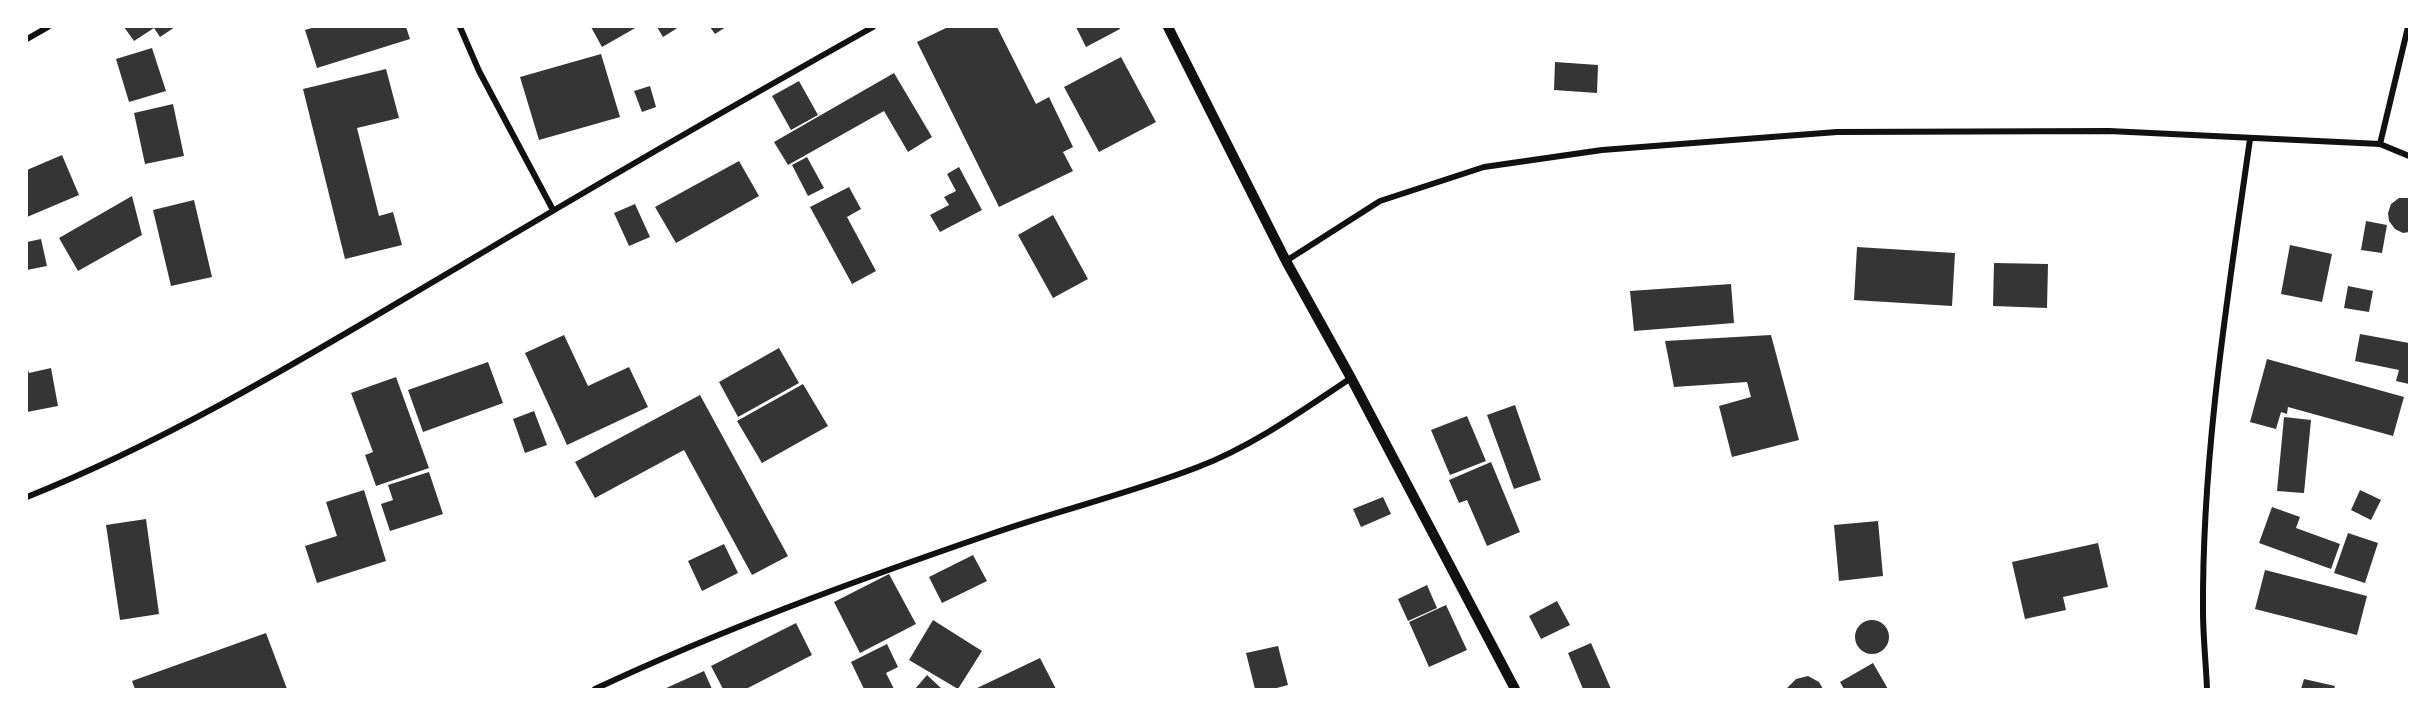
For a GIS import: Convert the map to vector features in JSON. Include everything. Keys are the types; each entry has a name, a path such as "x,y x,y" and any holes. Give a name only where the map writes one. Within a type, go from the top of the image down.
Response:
{"street":[{"path":"27,39 48,27"},
{"path":"460,27 478,71 553,210"},
{"path":"27,498 97,469 293,365 692,128 873,27"},
{"path":"1168,27 1286,261 1351,378 1515,689"},
{"path":"2380,144 2408,27"},
{"path":"1286,261 1380,201 1484,167 1602,150 1837,132 2109,131 2380,144 2409,156"},
{"path":"2207,689 2203,612 2208,483 2219,357 2250,139"},
{"path":"595,689 760,618 874,574 1199,466 1252,441 1351,378"}],"building":[{"path":"124,27 175,27 160,37 154,28 134,41"},
{"path":"315,27 406,27 410,39 317,68 305,30"},
{"path":"591,27 637,27 602,47"},
{"path":"657,27 679,27 663,37"},
{"path":"710,27 726,27 715,34"},
{"path":"948,27 997,27 1036,104 1049,97 1073,147 1063,152 1073,171 999,207 917,42"},
{"path":"1076,27 1119,27 1120,29 1086,47"},
{"path":"152,48 166,91 129,102 116,59"},
{"path":"601,54 620,117 539,140 520,77"},
{"path":"1121,57 1156,122 1099,152 1064,87"},
{"path":"1555,62 1598,65 1597,93 1554,90"},
{"path":"386,69 399,118 357,128 379,216 393,212 402,245 345,259 303,89"},
{"path":"894,73 932,137 908,152 884,111 788,165 774,142"},
{"path":"799,81 818,115 791,130 772,96"},
{"path":"650,86 656,107 642,112 634,91"},
{"path":"173,104 184,156 145,164 134,113"},
{"path":"62,155 79,195 27,217 27,170"},
{"path":"807,157 824,188 808,196 792,165"},
{"path":"739,161 759,196 676,243 655,207"},
{"path":"959,167 982,210 940,232 930,215 949,205 944,197 956,191 947,174"},
{"path":"849,187 861,209 847,217 876,271 852,284 810,207"},
{"path":"132,196 142,235 78,271 59,238"},
{"path":"2399,198 2409,198 2409,232 2403,233 2395,229 2389,221 2388,213 2391,204"},
{"path":"194,200 212,277 171,286 153,210"},
{"path":"635,204 650,237 629,246 614,213"},
{"path":"1053,215 1088,279 1053,298 1018,235"},
{"path":"2366,221 2387,225 2382,253 2361,250"},
{"path":"41,239 47,266 27,270 27,242"},
{"path":"2290,245 2332,254 2322,302 2281,294"},
{"path":"1857,247 1955,253 1952,306 1854,300"},
{"path":"1994,263 2048,264 2047,308 1993,306"},
{"path":"1731,284 1734,323 1634,331 1630,291"},
{"path":"2348,286 2373,291 2369,312 2344,308"},
{"path":"2360,334 2409,343 2409,384 2396,381 2399,370 2355,361"},
{"path":"564,335 588,386 629,367 648,407 567,445 525,353"},
{"path":"1771,335 1799,440 1732,457 1719,406 1751,397 1747,382 1674,387 1665,341"},
{"path":"779,348 799,383 738,417 719,382"},
{"path":"2267,359 2404,397 2393,436 2288,407 2287,414 2281,412 2276,429 2250,422"},
{"path":"488,362 503,403 423,432 408,390"},
{"path":"27,366 29,373 51,368 58,406 27,412"},
{"path":"396,377 429,468 376,486 365,455 373,452 351,393"},
{"path":"803,384 828,426 762,463 737,421"},
{"path":"700,395 788,556 752,575 684,450 595,498 575,462"},
{"path":"1515,405 1541,480 1514,489 1487,415"},
{"path":"534,411 547,445 525,453 513,419"},
{"path":"1467,416 1486,461 1450,475 1431,430"},
{"path":"2284,417 2311,420 2304,493 2277,491"},
{"path":"1491,462 1520,532 1487,546 1467,500 1459,503 1449,480"},
{"path":"429,472 443,514 390,531 381,504 393,500 388,485"},
{"path":"364,490 386,561 317,583 305,546 337,536 326,502"},
{"path":"2360,490 2381,500 2371,520 2351,510"},
{"path":"1383,497 1391,514 1361,527 1353,509"},
{"path":"2272,507 2300,517 2296,528 2340,544 2331,569 2259,543"},
{"path":"146,519 159,614 120,620 106,525"},
{"path":"1878,521 1883,576 1839,581 1834,525"},
{"path":"2348,533 2378,543 2365,583 2334,573"},
{"path":"2098,543 2108,587 2063,597 2066,610 2025,619 2012,562"},
{"path":"724,544 738,573 702,591 688,561"},
{"path":"973,555 987,581 942,603 929,577"},
{"path":"2265,570 2367,596 2357,635 2255,609"},
{"path":"889,574 916,624 860,653 834,602"},
{"path":"1427,585 1437,608 1408,621 1398,599"},
{"path":"1557,601 1570,625 1541,639 1529,616"},
{"path":"1446,605 1467,650 1429,667 1409,622"},
{"path":"933,620 982,651 958,689 909,660"},
{"path":"1872,620 1884,625 1889,637 1884,649 1872,654 1860,649 1855,637 1860,625"},
{"path":"796,623 812,655 746,689 723,689 711,666"},
{"path":"266,633 287,689 135,689 132,681"},
{"path":"1591,643 1611,689 1583,689 1568,653"},
{"path":"887,644 898,667 886,673 894,689 864,689 851,662"},
{"path":"1278,646 1288,685 1273,689 1255,689 1246,653"},
{"path":"1040,658 1056,689 975,689"},
{"path":"1873,663 1888,689 1844,689 1840,682"},
{"path":"704,671 712,689 664,689"},
{"path":"927,675 942,689 915,689"},
{"path":"1808,676 1819,682 1823,689 1786,689 1796,679"},
{"path":"2304,679 2335,686 2334,689 2301,689"}]}
